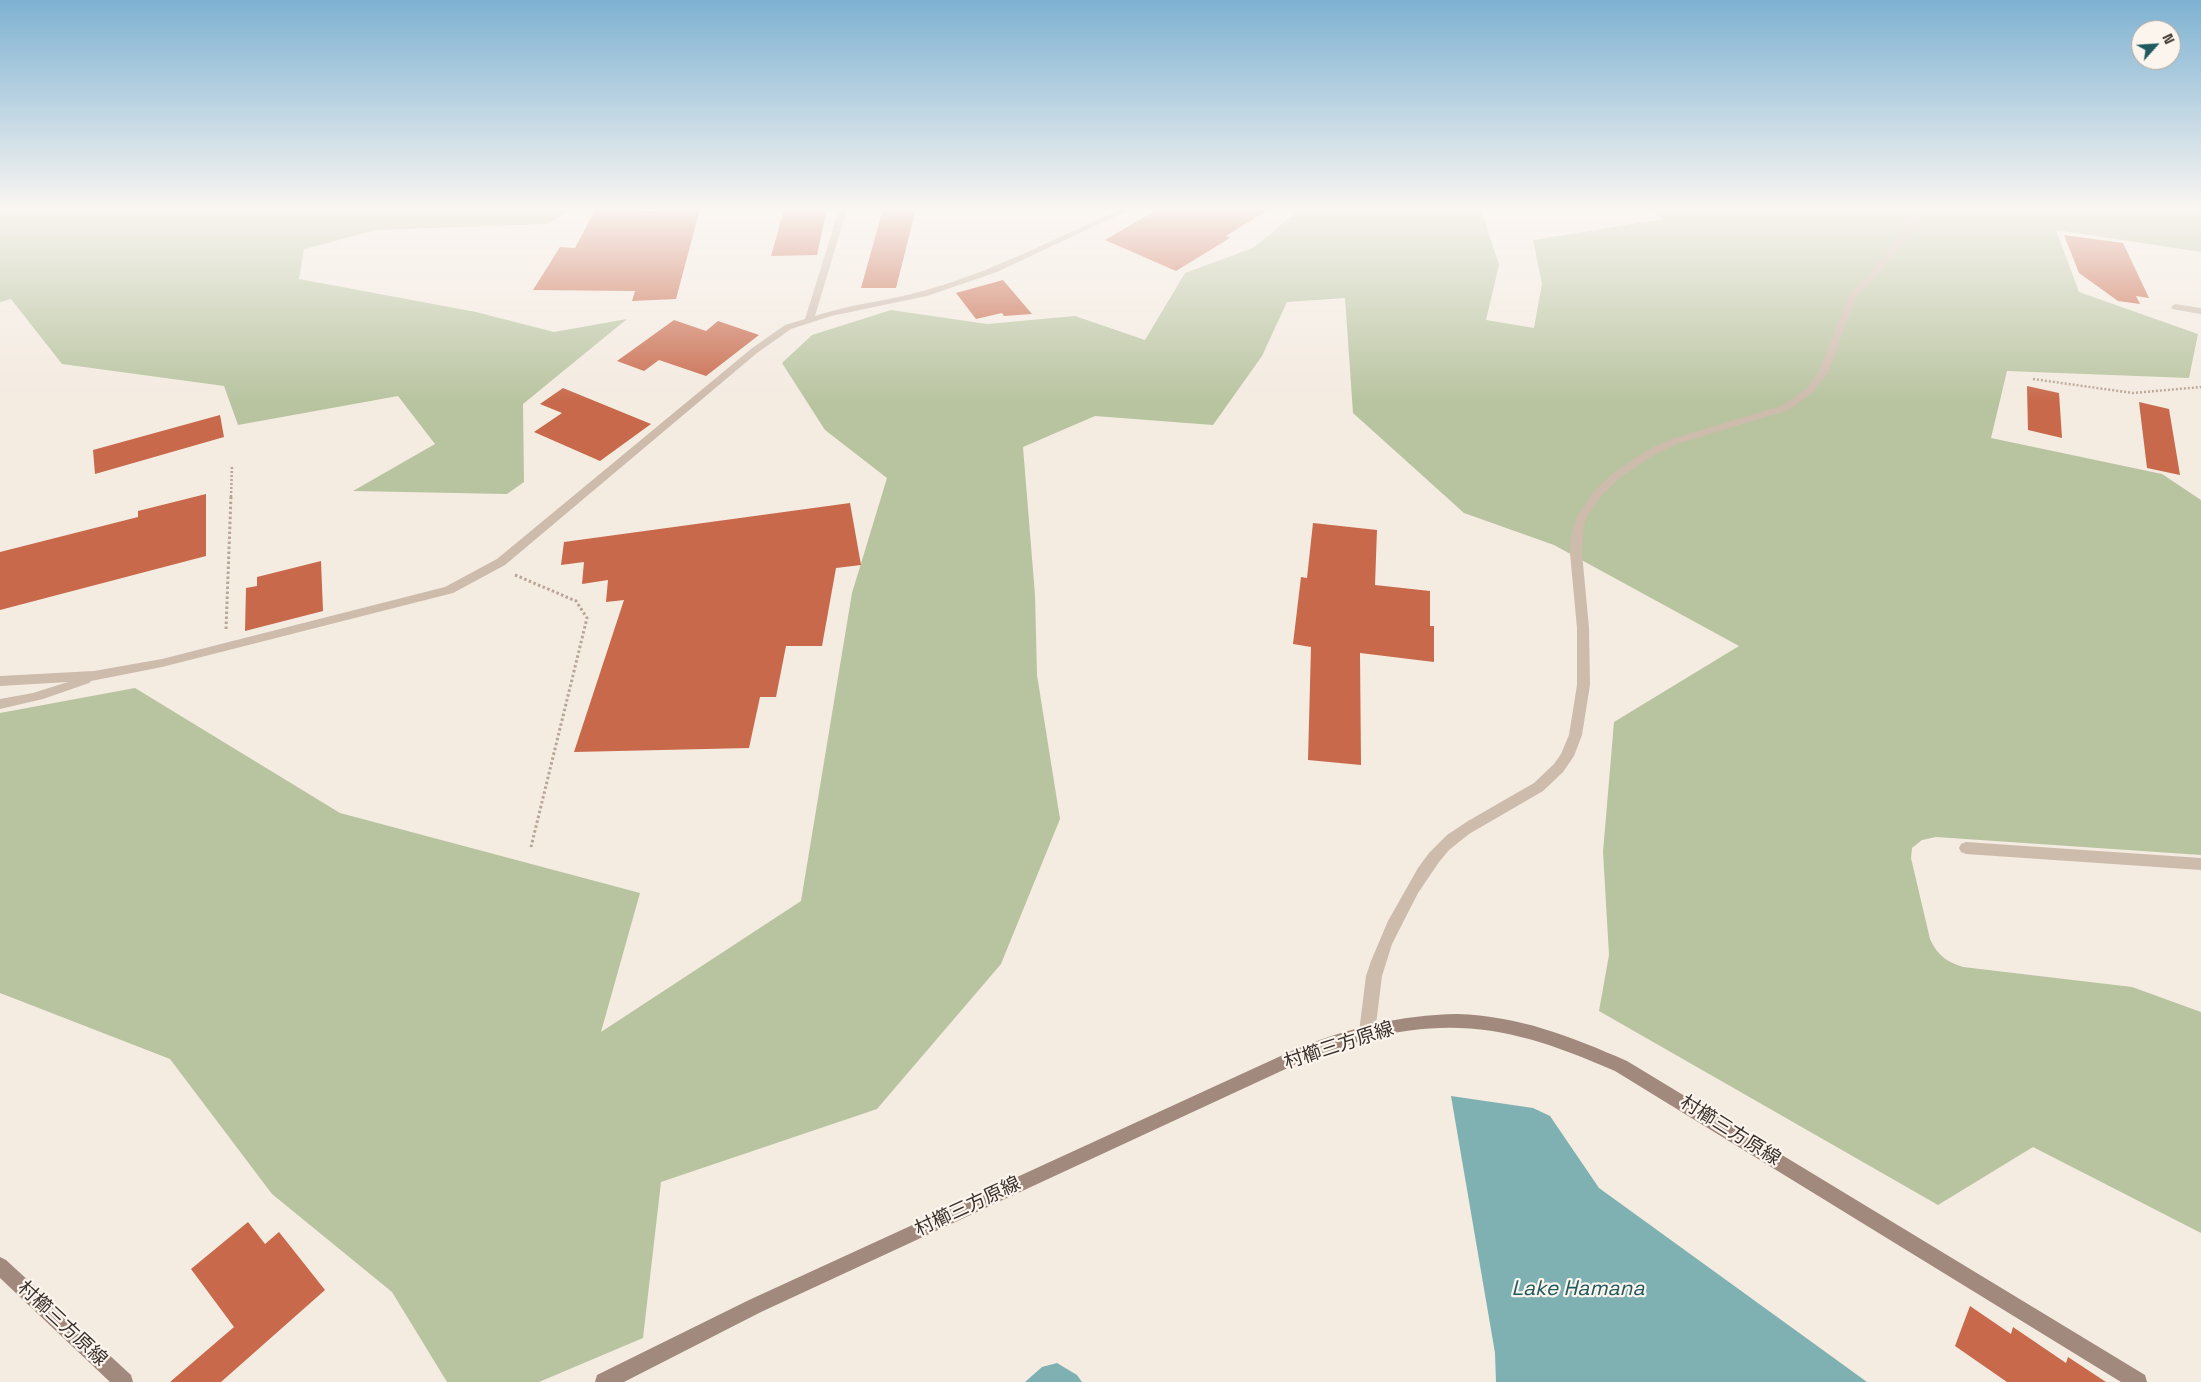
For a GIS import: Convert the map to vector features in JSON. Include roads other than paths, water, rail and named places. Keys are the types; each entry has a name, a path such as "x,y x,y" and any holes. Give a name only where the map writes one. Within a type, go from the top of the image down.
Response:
{"main road":[{"name":"村櫛三方原線","path":"604,1382 755,1306 1148,1123 1302,1054 1367,1032 1411,1024 1456,1021 1510,1026 1577,1047 1621,1066 2138,1382"},
{"name":"村櫛三方原線","path":"0,1266 124,1382"}],"street":[{"path":"809,319 823,273"},
{"path":"0,681 94,676 162,663 449,590 501,562 754,351 788,327 809,319 924,294 985,273"},
{"path":"1367,1032 1374,976 1381,952 1407,901 1430,863 1443,847 1458,834 1550,780 1568,754 1575,735 1584,663 1576,553 1577,536 1581,518 1589,504 1616,476 1651,452 1676,441 1785,408 1802,398 1822,373 1853,294 1874,273"},
{"path":"2175,307 2201,311"},
{"path":"0,704 29,700 56,692 94,676"},
{"path":"1966,848 2201,864"}],"water":[{"name":"Lake Hamana","path":"1451,1096 1533,1108 1550,1116 1599,1188 1867,1382 1496,1382 1495,1353"},
{"path":"1057,1363 1077,1375 1082,1382 1025,1382 1042,1367"}]}
